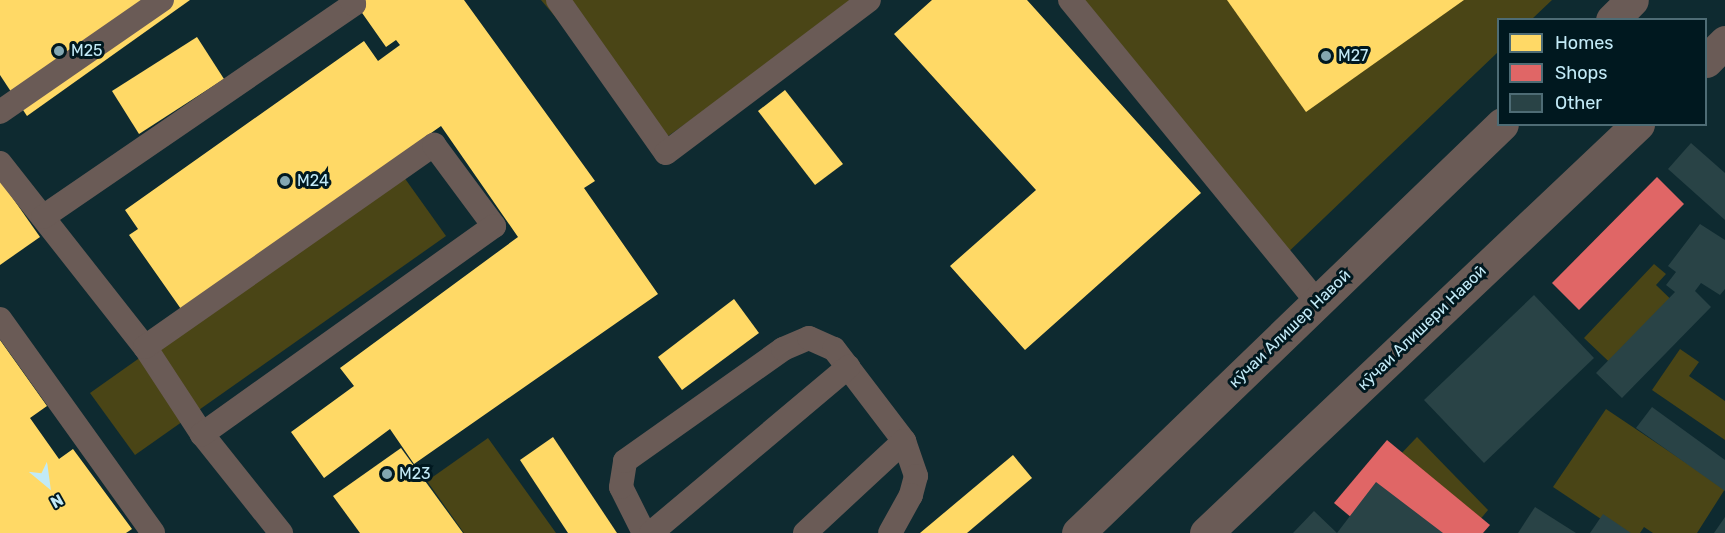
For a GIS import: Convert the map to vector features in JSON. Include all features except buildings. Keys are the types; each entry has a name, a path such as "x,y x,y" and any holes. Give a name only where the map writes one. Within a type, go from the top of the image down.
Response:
{"street":[{"path":"1707,60 1725,42"},
{"name":"кӯчаи Алишер Навоӣ","path":"1078,533 1500,126"},
{"name":"кӯчаи Алишери Навоӣ","path":"1206,533 1636,126"}],"lane":[{"path":"0,112 162,0"},
{"path":"43,217 354,4 351,0"},
{"path":"558,0 666,153 868,0"},
{"path":"1070,0 1317,302"},
{"path":"145,347 434,145 494,226 202,434"},
{"path":"0,163 145,347 202,434 281,533"},
{"path":"0,319 153,533"},
{"path":"644,533 621,487 625,461 783,349 809,338 834,349 904,441 916,476 911,495 890,533"},
{"path":"651,533 848,367"},
{"path":"805,533 904,441"}],"shaded area":[{"path":"541,0 861,0 661,141"},
{"path":"1062,0 1552,0 1533,18 1497,18 1497,53 1281,259"},
{"path":"401,173 446,236 135,455 90,393"},
{"path":"1654,264 1666,274 1656,285 1683,311 1623,375 1584,338"},
{"path":"1680,349 1699,362 1689,376 1725,401 1725,440 1652,390"},
{"path":"1606,409 1725,489 1697,533 1653,533 1644,527 1640,533 1622,533 1553,487"},
{"path":"1417,437 1488,510 1469,533 1379,477"},
{"path":"488,438 556,533 464,533 427,481"}],"place":[{"name":"М25","path":"59,51"},
{"name":"М27","path":"1326,56"},
{"name":"М24","path":"285,181"},
{"name":"М23","path":"387,474"}]}
